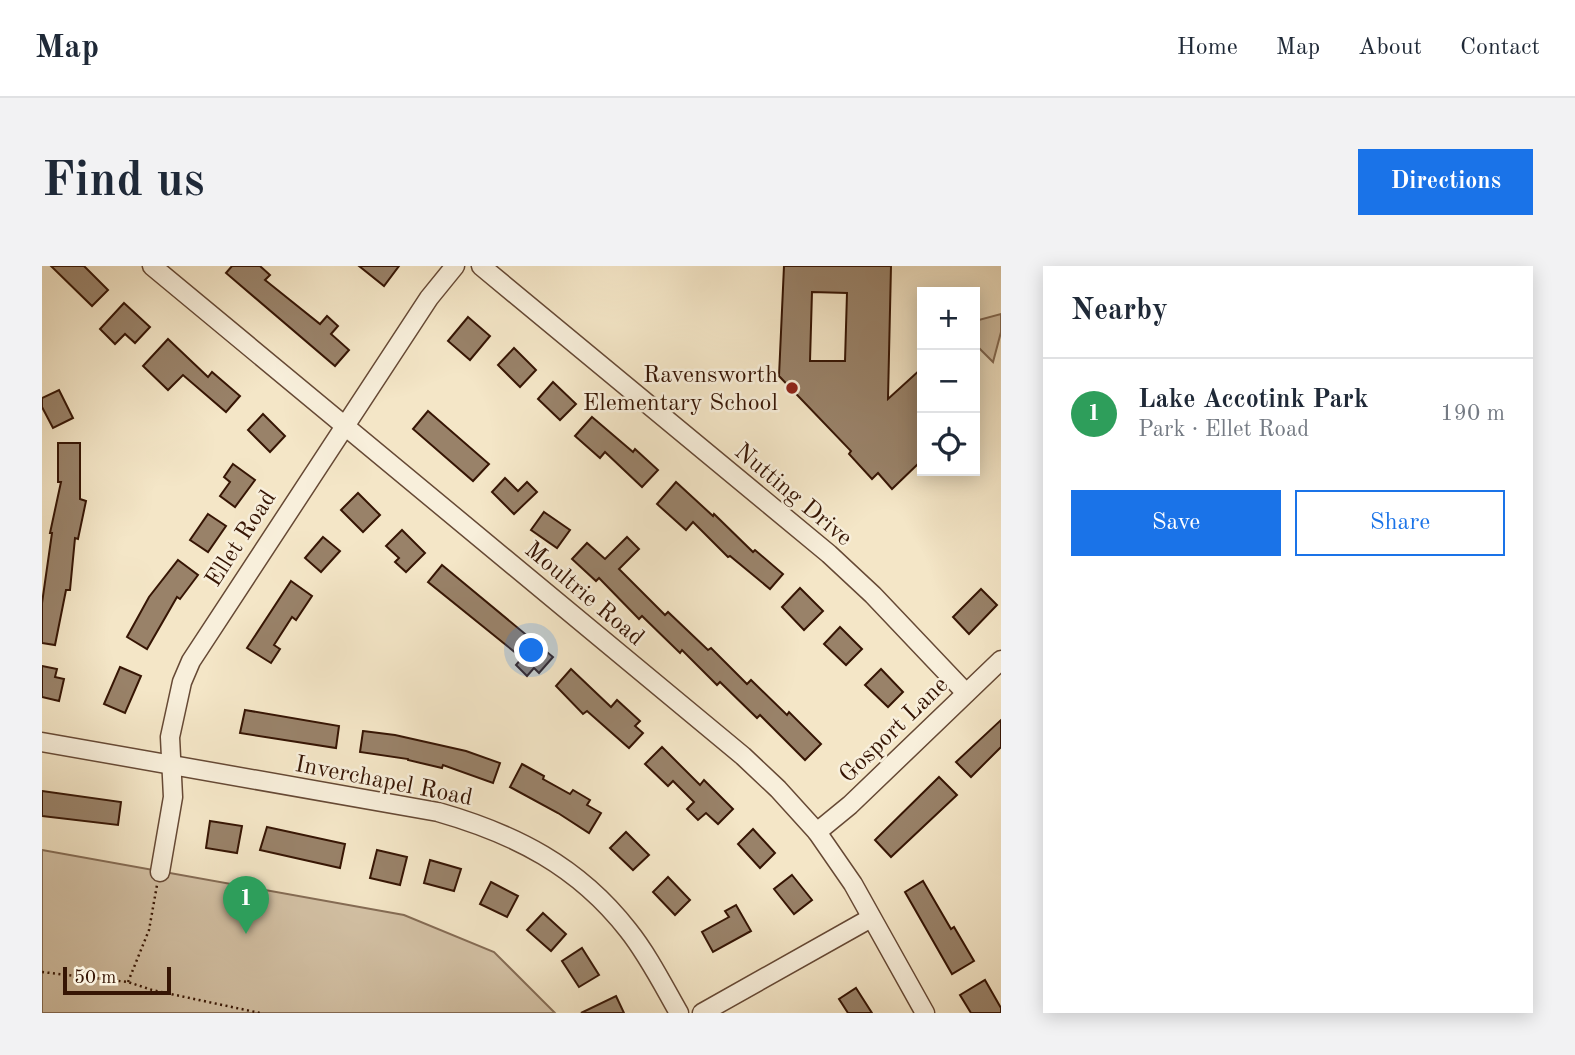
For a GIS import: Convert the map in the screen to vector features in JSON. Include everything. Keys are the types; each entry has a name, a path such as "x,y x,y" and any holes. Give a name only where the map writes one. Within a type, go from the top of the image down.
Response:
{"street":[{"name":"Moultrie Road","path":"152,266 743,756 778,789 817,832 853,884 925,1013"},
{"name":"Ellet Road","path":"160,872 173,797 170,737 176,704 191,661 429,298 455,266"},
{"name":"Nutting Drive","path":"481,266 829,554 873,595 966,693"},
{"name":"Gosport Lane","path":"817,832 850,805 1001,660"},
{"name":"Inverchapel Road","path":"42,742 438,813 482,825 521,842 572,874 617,916 644,952 679,1013"},
{"path":"702,1013 871,918"}],"path":[{"path":"128,982 149,930 160,872"},
{"path":"42,972 128,982 152,990 260,1013"}],"shaded area":[{"path":"1001,314 1001,332 993,362 980,349 980,320"},
{"path":"42,850 404,915 494,952 555,1013 42,1013"}],"building":[{"path":"51,266 84,266 108,290 92,306"},
{"path":"232,266 260,266 270,275 265,280 320,324 327,316 338,326 331,334 349,350 335,366 226,273"},
{"path":"359,266 399,266 384,286"},
{"path":"784,266 891,266 888,399 917,373 917,465 892,489 878,473 872,479 849,454 851,451 779,376","holes":["812,292 847,293 845,361 810,361"]},
{"path":"124,303 150,327 135,343 125,334 115,344 100,329"},
{"path":"468,317 490,336 470,360 448,341"},
{"path":"168,339 208,377 212,372 240,396 226,412 183,375 168,390 143,366"},
{"path":"514,348 536,370 520,387 498,365"},
{"path":"553,382 576,404 560,420 538,399"},
{"path":"59,390 73,418 53,428 42,407 42,398"},
{"path":"428,411 489,464 473,481 413,429"},
{"path":"263,414 285,436 270,452 248,430"},
{"path":"592,417 658,470 642,487 605,452 600,458 575,436"},
{"path":"58,443 80,443 80,499 86,501 78,539 75,538 70,590 66,590 55,645 42,643 42,603 50,533 61,482 58,482"},
{"path":"233,464 255,480 235,507 220,496 230,482 224,477"},
{"path":"505,478 518,491 527,482 537,492 514,514 492,492"},
{"path":"676,482 753,552 755,550 783,574 770,589 728,557 693,522 686,530 657,504"},
{"path":"358,493 380,515 363,532 341,510"},
{"path":"544,512 570,530 557,548 531,530"},
{"path":"208,514 226,526 208,552 190,540"},
{"path":"402,530 425,553 406,572 395,562 399,558 386,546"},
{"path":"323,537 340,551 321,572 305,558"},
{"path":"627,537 639,549 619,569 665,615 668,612 708,650 711,648 747,684 751,680 821,744 805,760 760,715 757,718 720,682 717,685 682,650 680,653 642,616 639,619 599,578 596,581 572,559 587,543 605,559"},
{"path":"178,560 198,575 180,599 177,597 147,649 127,637 149,597"},
{"path":"442,565 553,657 539,673 534,668 527,676 516,665 522,658 428,582"},
{"path":"291,581 312,596 296,620 292,617 274,645 280,649 271,663 247,648"},
{"path":"800,588 823,611 804,630 782,607"},
{"path":"981,589 997,605 969,634 953,617"},
{"path":"840,627 862,649 846,665 824,644"},
{"path":"42,666 57,669 55,677 64,679 59,701 42,697"},
{"path":"120,667 141,676 125,713 104,704"},
{"path":"571,669 611,707 617,700 640,721 635,726 643,733 629,748 587,711 583,714 556,686"},
{"path":"881,669 903,692 888,707 865,685"},
{"path":"245,710 339,726 336,748 240,733"},
{"path":"1001,720 1001,747 971,777 956,762"},
{"path":"363,731 395,735 466,751 500,763 493,783 443,765 442,768 408,759 360,752"},
{"path":"662,747 700,785 704,780 733,809 718,824 706,813 698,820 687,809 694,802 673,781 668,786 645,764"},
{"path":"522,764 570,794 573,790 590,800 587,805 601,813 589,833 510,787"},
{"path":"939,777 957,795 891,857 875,840"},
{"path":"42,791 121,802 118,825 42,816"},
{"path":"210,821 242,826 237,853 206,848"},
{"path":"267,827 345,844 340,868 260,850"},
{"path":"753,829 775,853 760,868 738,844"},
{"path":"626,832 649,855 633,870 610,848"},
{"path":"377,850 407,857 400,885 370,878"},
{"path":"430,860 461,869 454,891 424,883"},
{"path":"792,875 812,900 794,914 774,889"},
{"path":"668,877 690,900 675,915 653,892"},
{"path":"923,881 951,929 954,927 974,961 952,974 905,892"},
{"path":"491,882 518,896 507,917 480,904"},
{"path":"736,905 751,931 713,952 702,932 729,917 725,911"},
{"path":"543,913 566,934 551,951 527,930"},
{"path":"582,948 599,975 579,987 562,961"},
{"path":"985,980 1001,1008 1001,1013 971,1013 960,995"},
{"path":"856,988 872,1013 848,1013 839,999"},
{"path":"616,996 624,1013 581,1013"}],"place":[{"name":"Ravensworth Elementary School","path":"792,388"},
{"name":"Lake Accotink Park","path":"246,934"}]}
